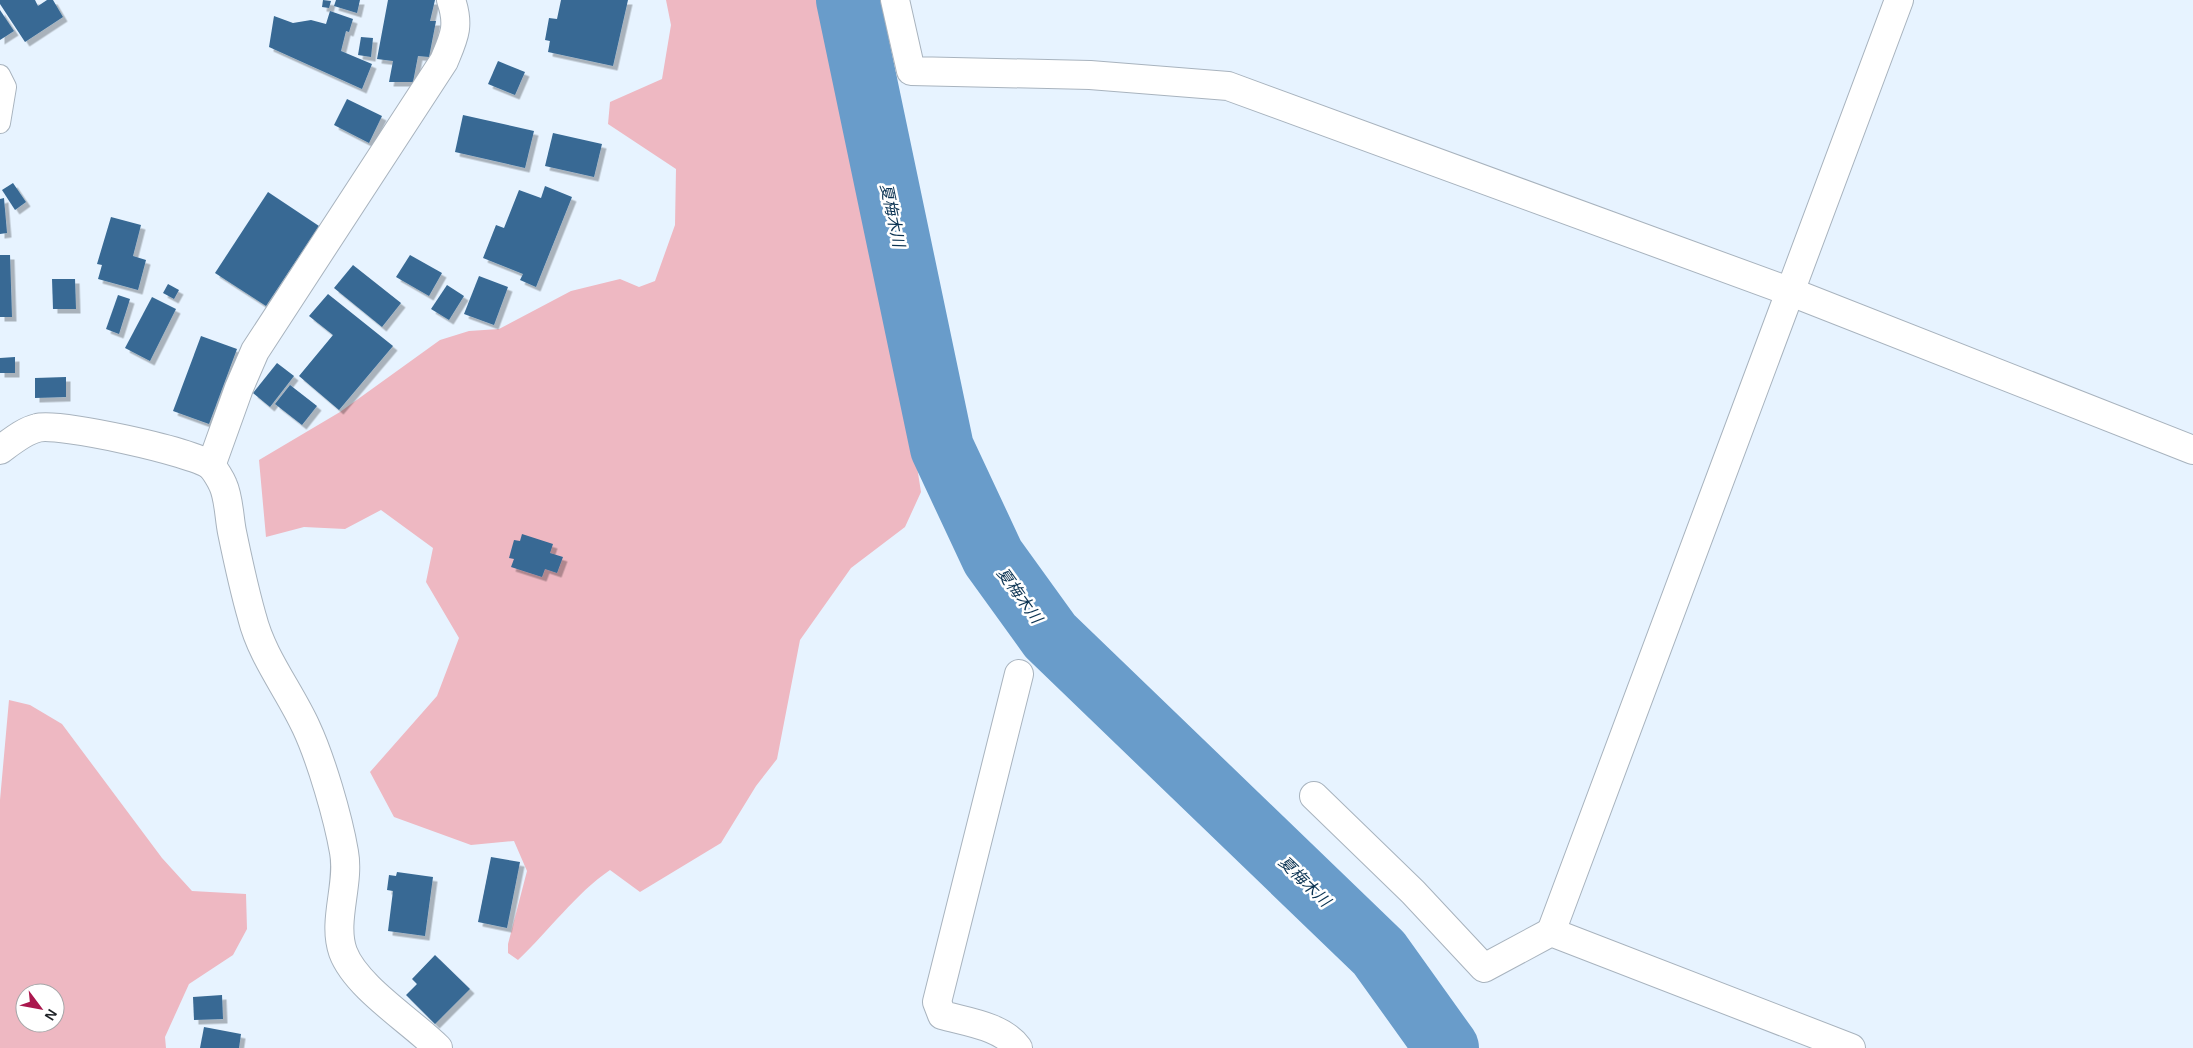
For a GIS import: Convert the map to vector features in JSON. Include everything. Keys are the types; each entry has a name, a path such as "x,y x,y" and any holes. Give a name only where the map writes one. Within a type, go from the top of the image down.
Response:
{"street":[{"path":"211,466 238,388 255,350 444,61 456,28 456,14 451,0"},
{"path":"895,0 911,71 1090,75 1228,86 1791,292 2193,450"},
{"path":"1314,796 1413,892 1484,968 1551,932 1899,0"},
{"path":"0,450 18,437 38,427 62,427 176,452 211,466 223,486 240,573 254,626 264,650 306,728 330,796 345,854 340,934 342,949 347,960 368,987 420,1029 438,1048"},
{"path":"1018,1048 1012,1040 999,1032 942,1015 937,1002 1019,674"},
{"path":"1551,932 1851,1048"}],"lane":[{"path":"0,75 6,87 0,123"}],"shaded area":[{"path":"666,0 830,0 859,127 885,263 921,492 905,527 851,568 800,640 777,759 756,786 721,843 640,892 610,870 585,890 518,960 508,953 508,944 527,871 514,841 471,845 394,817 370,772 437,696 459,638 426,582 433,548 381,510 345,529 304,527 266,537 259,460 340,412 440,340 469,331 499,329 571,291 620,279 639,287 655,281 675,225 676,169 608,124 610,102 662,79 671,25"},
{"path":"9,700 30,705 62,724 162,858 192,891 246,894 247,929 233,955 189,984 165,1037 166,1048 0,1048 0,800"}],"building":[{"path":"0,0 35,0 38,6 47,0 53,0 63,17 25,42 0,4"},
{"path":"323,0 331,1 329,8 322,7"},
{"path":"336,0 360,0 357,13 334,6"},
{"path":"388,0 435,0 430,21 436,21 429,57 418,56 413,82 389,82 393,61 377,59"},
{"path":"561,0 628,0 613,66 548,52 550,41 545,40 549,18 557,19"},
{"path":"0,10 14,31 0,40"},
{"path":"330,11 353,19 349,32 346,31 341,51 372,64 362,89 269,47 274,16 293,23 311,20 326,24"},
{"path":"361,37 373,38 371,57 358,55"},
{"path":"498,61 525,72 515,95 488,84"},
{"path":"347,99 382,116 369,143 334,125"},
{"path":"463,115 534,131 525,168 455,152"},
{"path":"553,133 602,144 594,177 545,166"},
{"path":"13,183 26,202 15,210 2,190"},
{"path":"545,186 572,197 536,287 520,280 523,274 483,258 496,225 504,228 519,190 541,198"},
{"path":"268,192 319,226 266,306 215,273"},
{"path":"4,198 7,233 0,234 0,199"},
{"path":"111,217 141,225 133,256 146,260 138,290 98,279 102,265 97,264"},
{"path":"0,255 10,255 12,317 0,317"},
{"path":"410,255 442,273 429,296 396,277"},
{"path":"353,265 401,303 382,327 334,288"},
{"path":"479,276 508,287 494,325 464,314"},
{"path":"52,279 75,279 76,309 53,309"},
{"path":"168,284 179,290 174,299 163,293"},
{"path":"447,285 464,296 449,320 431,309"},
{"path":"328,294 393,346 339,410 299,376 333,335 309,316"},
{"path":"118,295 130,299 119,334 106,329"},
{"path":"152,297 176,309 150,361 125,348"},
{"path":"201,336 237,349 209,424 173,411"},
{"path":"15,357 15,373 0,373 0,358"},
{"path":"277,363 294,376 270,407 253,393"},
{"path":"66,377 66,397 35,398 35,378"},
{"path":"290,385 317,406 302,425 275,404"},
{"path":"522,534 553,544 550,553 563,557 557,573 545,569 542,577 511,567 514,559 509,558 514,540 520,541"},
{"path":"491,857 520,862 507,928 478,922"},
{"path":"397,872 433,877 425,936 388,931 393,891 387,890 389,875 396,876"},
{"path":"435,955 470,989 435,1024 406,995 417,984 412,979"},
{"path":"222,995 223,1019 194,1020 193,997"},
{"path":"204,1027 241,1034 239,1048 200,1048"}],"waterway":[{"name":"夏梅木川","path":"848,0 942,448 993,557 1050,636 1379,953 1447,1048"}]}
